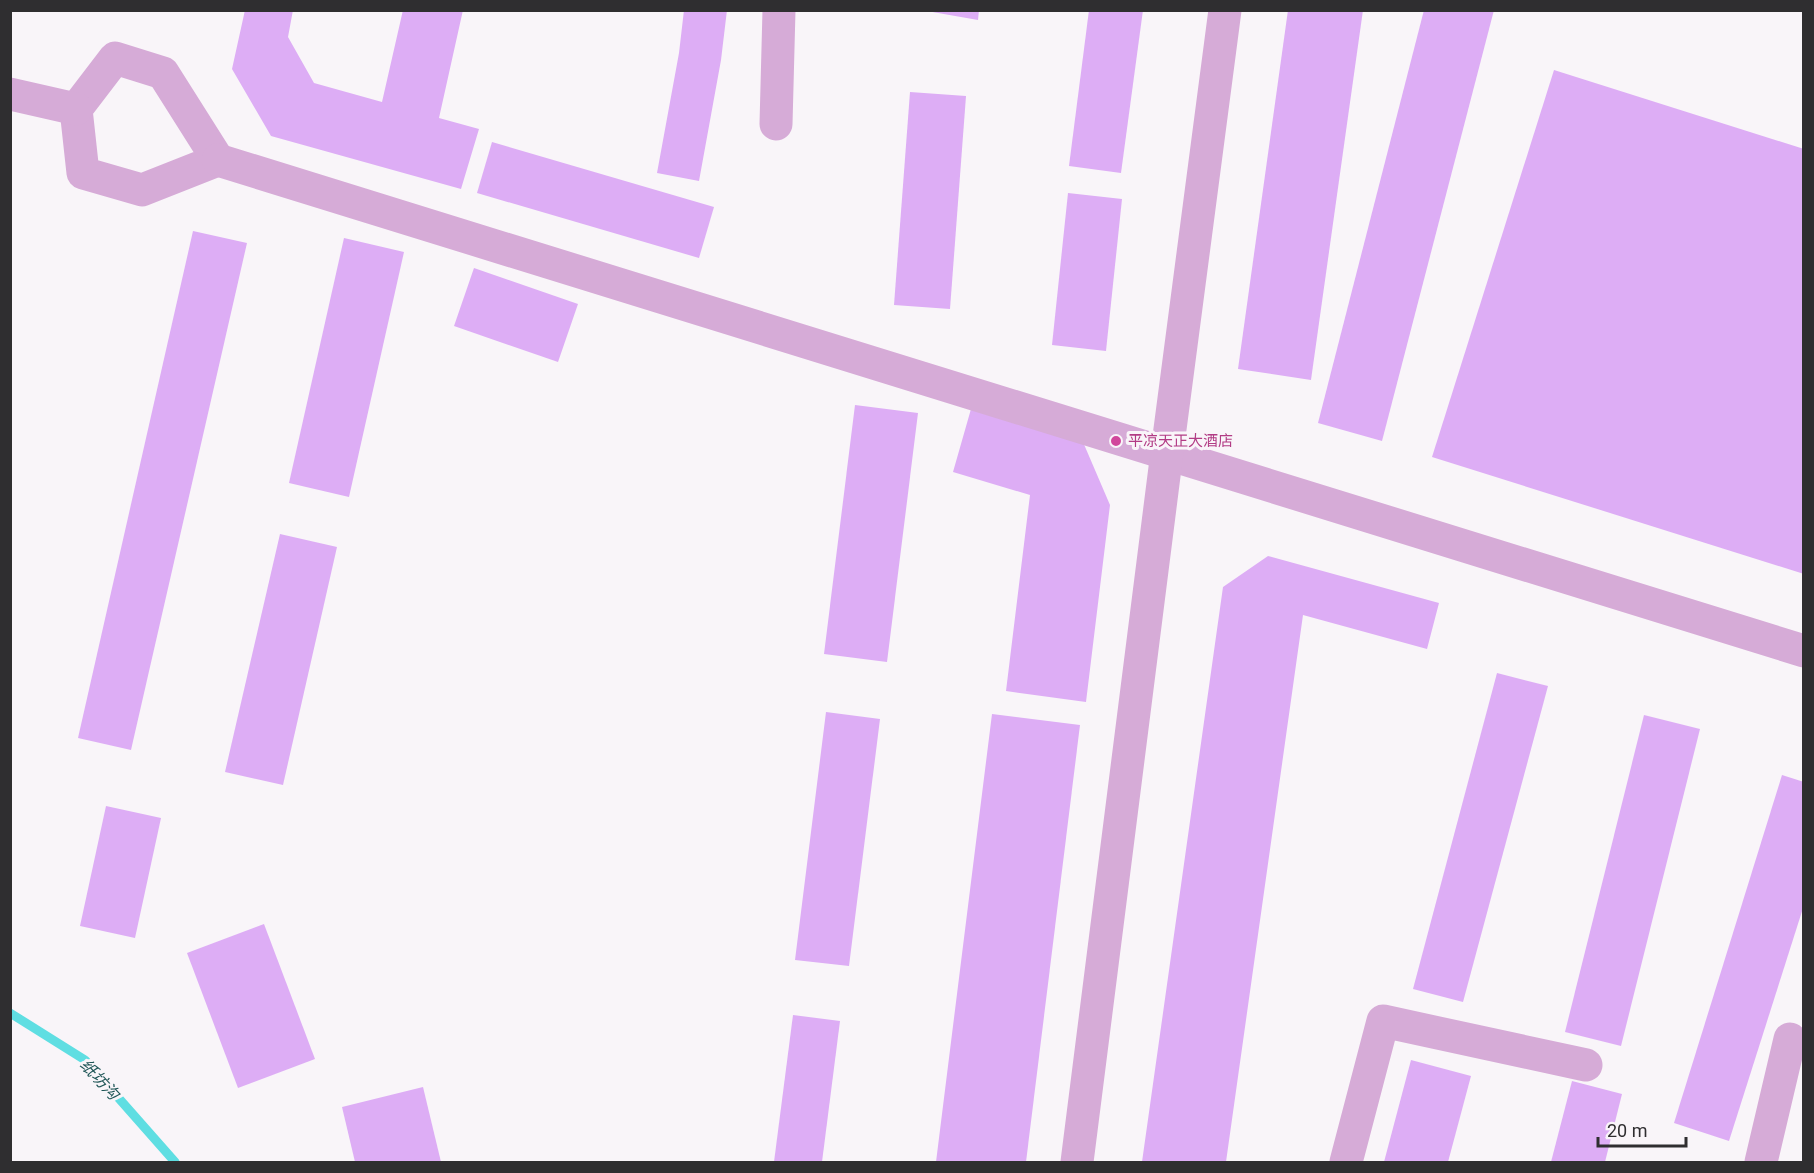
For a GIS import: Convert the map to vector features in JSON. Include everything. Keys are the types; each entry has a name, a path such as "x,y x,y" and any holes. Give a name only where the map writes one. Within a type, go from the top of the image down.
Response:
{"street":[{"path":"776,124 779,10"},
{"path":"1077,1162 1225,10"},
{"path":"218,160 163,73 115,58 76,110 83,173 142,190 218,160 1167,452 1803,651"},
{"path":"10,94 76,110"},
{"path":"1346,1162 1383,1021 1587,1065"},
{"path":"1761,1162 1790,1039"}],"building":[{"path":"245,10 293,10 288,37 314,83 382,102 403,10 463,10 439,118 479,129 461,189 271,136 232,69"},
{"path":"684,10 727,10 721,60 699,181 657,173 679,53"},
{"path":"921,10 979,10 978,20"},
{"path":"1089,10 1143,10 1121,173 1069,166"},
{"path":"1288,10 1363,10 1311,380 1238,369"},
{"path":"1424,10 1494,10 1382,441 1318,423"},
{"path":"1554,70 1804,149 1804,574 1432,457"},
{"path":"910,92 966,96 950,309 894,305"},
{"path":"492,142 714,207 699,258 477,193"},
{"path":"1068,193 1122,199 1106,351 1052,345"},
{"path":"193,231 247,243 131,750 78,738"},
{"path":"344,238 404,252 349,497 289,483"},
{"path":"474,268 578,304 558,362 454,326"},
{"path":"855,405 918,413 887,662 824,654"},
{"path":"971,409 1083,442 1110,505 1086,702 1006,691 1030,495 953,472"},
{"path":"280,534 337,547 283,785 225,772"},
{"path":"1268,556 1439,603 1427,649 1303,615 1226,1162 1142,1162 1223,587"},
{"path":"1497,673 1548,686 1463,1002 1413,989"},
{"path":"826,712 880,719 849,966 795,960"},
{"path":"992,714 1080,725 1026,1162 936,1162"},
{"path":"1644,715 1700,729 1621,1046 1565,1032"},
{"path":"1782,775 1804,782 1804,905 1729,1141 1674,1123"},
{"path":"106,806 161,818 135,938 80,926"},
{"path":"264,924 315,1059 238,1088 187,953"},
{"path":"793,1015 840,1021 822,1162 774,1162"},
{"path":"1411,1060 1471,1076 1448,1162 1384,1162"},
{"path":"1572,1081 1622,1094 1605,1162 1551,1162"},
{"path":"423,1087 441,1162 355,1162 342,1107"}],"waterway":[{"name":"纸坊沟","path":"10,1013 85,1060 175,1162"}],"place":[{"name":"平凉天正大酒店","path":"1116,441"}]}
